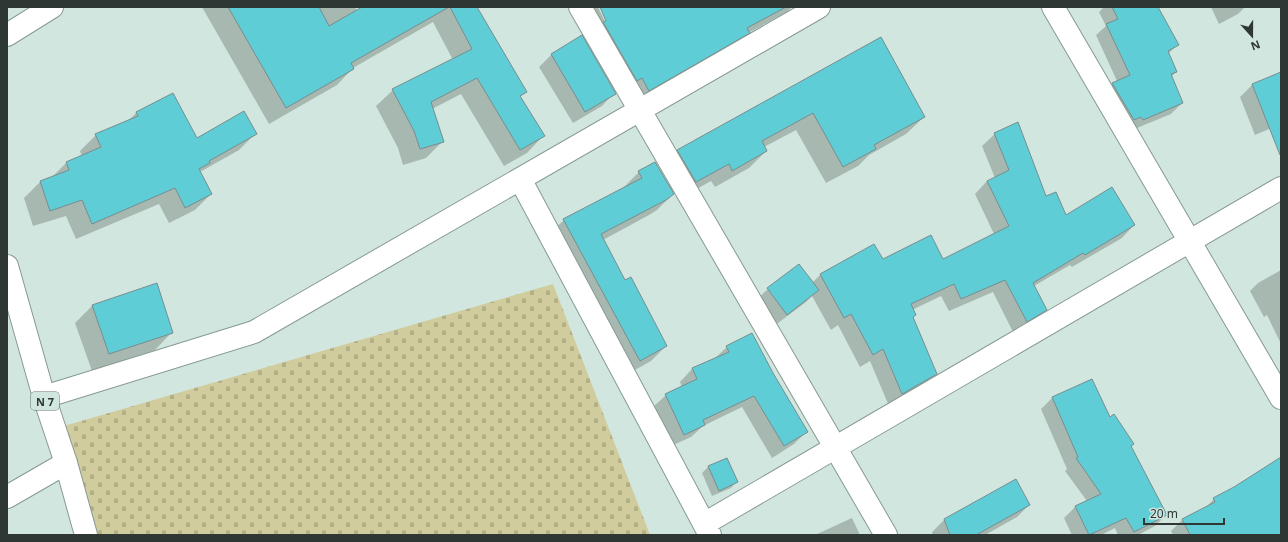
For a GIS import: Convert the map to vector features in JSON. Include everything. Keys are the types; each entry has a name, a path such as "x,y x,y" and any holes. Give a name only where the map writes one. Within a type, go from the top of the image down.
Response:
{"main road":[{"path":"7,35 52,7"},
{"path":"580,7 886,535"},
{"path":"44,397 254,332 819,7"},
{"path":"1053,7 1281,398"},
{"path":"520,179 707,530 835,448 1281,188"},
{"name":"N 7","path":"7,266 44,397 66,463 86,535"},
{"path":"7,497 66,463"}],"green space":[{"path":"553,284 650,535 97,535 64,426"}],"building":[{"path":"228,7 319,7 329,26 362,7 449,7 351,63 354,69 286,108"},
{"path":"450,7 477,7 527,92 520,96 545,136 520,150 477,78 431,102 444,142 420,149 414,131 392,89 472,49"},
{"path":"600,7 786,7 747,28 750,33 649,91 642,78 637,81 603,22 606,21"},
{"path":"1112,7 1158,7 1179,45 1168,51 1177,72 1171,74 1183,103 1143,120 1141,117 1134,120 1112,83 1130,75 1106,24 1118,19"},
{"path":"582,35 616,94 585,112 551,54"},
{"path":"881,37 925,117 874,145 876,149 843,167 813,113 762,141 767,151 732,171 729,164 696,182 677,150"},
{"path":"1281,72 1281,155 1280,155 1252,84"},
{"path":"173,93 197,138 244,111 257,134 209,161 210,163 199,169 212,194 185,208 175,188 92,224 82,200 50,211 40,181 69,170 66,162 101,147 95,134 138,116 136,112"},
{"path":"1018,122 1046,196 1056,192 1066,215 1112,187 1135,225 1085,255 1083,253 1033,283 1047,310 1027,322 1005,280 961,299 954,284 911,304 916,315 913,317 937,374 902,394 883,349 873,355 851,314 844,318 820,274 874,244 883,259 931,235 943,259 1009,226 987,181 1009,170 994,133"},
{"path":"655,162 674,194 666,200 601,234 625,280 631,277 667,346 640,361 563,219 642,178 638,171"},
{"path":"799,264 819,290 787,315 767,288"},
{"path":"157,283 173,333 109,354 92,305"},
{"path":"752,333 773,373 808,432 784,446 754,396 703,420 705,425 684,435 665,394 697,379 692,368 729,352 726,346"},
{"path":"1092,379 1110,417 1114,414 1134,444 1131,446 1167,515 1134,532 1126,518 1089,535 1075,506 1101,494 1076,458 1078,457 1052,397"},
{"path":"1281,457 1281,535 1190,535 1182,519 1215,502 1213,498 1234,487"},
{"path":"727,458 738,482 719,491 708,466"},
{"path":"1016,479 1030,505 976,535 950,535 944,519"}]}
